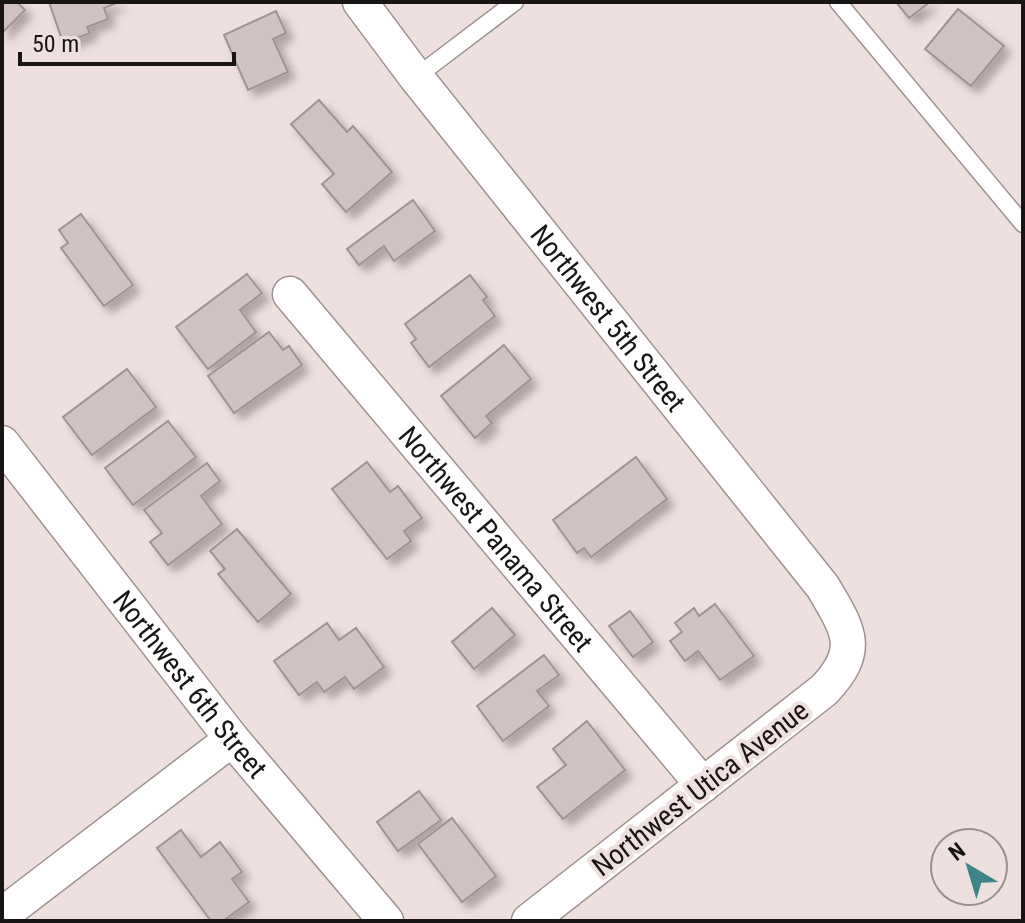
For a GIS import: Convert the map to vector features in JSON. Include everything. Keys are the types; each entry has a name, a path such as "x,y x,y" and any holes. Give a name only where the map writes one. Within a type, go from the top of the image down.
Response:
{"street":[{"name":"Northwest 5th Street","path":"360,2 416,77 823,587 843,621 849,639"},
{"name":"Northwest Panama Street","path":"290,294 703,785"},
{"name":"Northwest 6th Street","path":"2,443 232,739 386,921"},
{"name":"Northwest Utica Avenue","path":"529,921 824,690 846,657 849,639"},
{"path":"2,915 232,739"}],"lane":[{"path":"416,77 515,2"},
{"path":"838,2 1023,224"}],"building":[{"path":"2,2 17,2 25,10 2,33"},
{"path":"49,2 119,2 104,8 108,19 87,27 90,33 63,43"},
{"path":"896,2 930,2 909,18"},
{"path":"958,9 1004,46 971,86 925,49"},
{"path":"276,11 286,33 273,39 288,72 248,90 224,35"},
{"path":"319,100 347,132 353,126 392,172 346,212 322,184 334,174 291,124"},
{"path":"413,200 435,231 394,261 384,246 359,265 347,249"},
{"path":"81,214 133,285 104,306 61,248 68,243 59,230"},
{"path":"247,274 262,293 240,310 256,332 208,369 176,327"},
{"path":"470,275 487,297 483,300 495,316 429,367 411,343 416,339 405,324"},
{"path":"269,332 283,350 289,346 302,365 234,413 208,376"},
{"path":"504,345 531,379 486,416 492,423 475,438 441,396"},
{"path":"127,369 156,407 92,455 63,417"},
{"path":"168,421 196,457 133,505 105,468"},
{"path":"636,457 667,499 591,557 584,548 577,553 553,520"},
{"path":"367,462 390,492 398,486 422,518 404,531 411,541 387,559 332,489"},
{"path":"207,463 220,481 201,496 222,524 168,565 150,542 162,533 144,510"},
{"path":"237,529 291,594 258,622 218,574 225,569 210,551"},
{"path":"715,604 754,656 720,680 698,651 685,661 670,641 682,632 675,623 694,608 699,616"},
{"path":"492,608 515,635 474,669 452,642"},
{"path":"630,611 653,642 633,657 609,626"},
{"path":"327,623 339,640 356,628 384,667 354,689 345,677 324,692 317,682 299,695 274,661"},
{"path":"544,655 559,675 537,691 549,706 503,741 477,706"},
{"path":"587,721 625,770 563,819 537,787 566,765 553,749"},
{"path":"419,791 441,820 398,851 377,822"},
{"path":"452,818 496,876 462,902 418,844"},
{"path":"181,830 201,857 220,842 242,872 232,879 249,902 223,921 211,921 157,848"}]}
